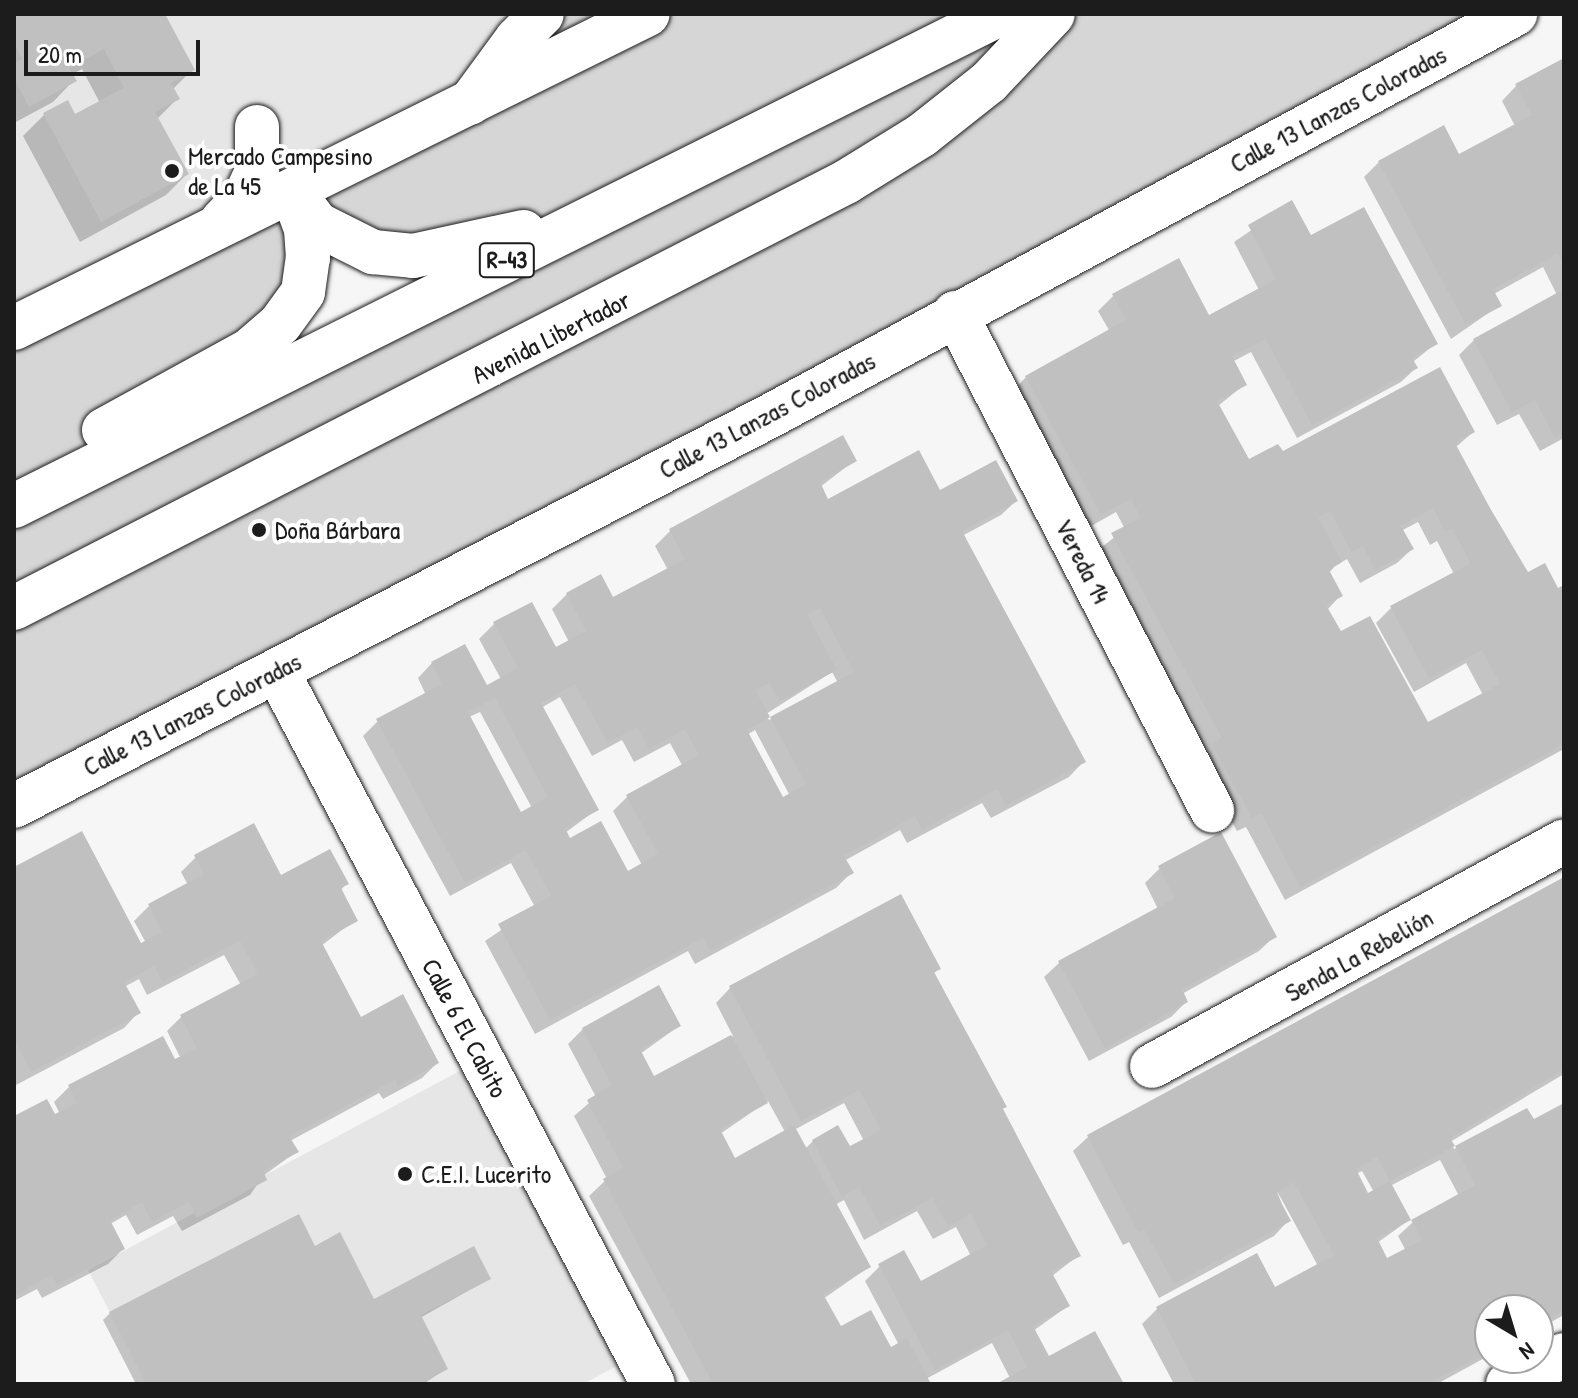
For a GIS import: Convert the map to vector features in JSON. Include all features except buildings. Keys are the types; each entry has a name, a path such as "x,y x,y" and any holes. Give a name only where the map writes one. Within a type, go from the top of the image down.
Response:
{"street":[{"path":"470,103 517,39 542,14"},
{"path":"14,328 648,14"},
{"name":"R-43","path":"14,506 1000,14"},
{"name":"Avenida Libertador","path":"14,608 846,182 922,135 989,82 1053,14"},
{"name":"Calle 13 Lanzas Coloradas","path":"14,806 756,423 955,313 1515,14"},
{"path":"201,235 245,197 257,171 257,127 291,153 334,159 369,152"},
{"path":"292,191 317,224 340,240 373,252 413,256 479,245 615,207"},
{"path":"14,506 99,433 250,350 280,324 303,292 308,258 306,229 292,191"},
{"name":"Vereda 14","path":"955,313 1212,810"},
{"name":"Calle 6 El Cabito","path":"277,671 653,1384"},
{"name":"Senda La Rebelión","path":"1152,1066 1564,841"},
{"path":"1508,1384 1564,1355"}],"shaded area":[{"name":"Mercado Campesino de La 45","path":"14,14 542,14 470,103 14,328"},
{"path":"542,14 1053,14 989,82 14,608 14,328 469,103","holes":["609,209 59,464 99,433 280,324 340,240 479,245"]},
{"path":"1058,14 1509,14 14,805 14,613 848,185"},
{"name":"C.E.I. Lucerito","path":"482,1059 638,1355 583,1384 147,1384 88,1270"}],"place":[{"name":"Mercado Campesino de La 45","path":"172,171"},
{"name":"Doña Bárbara","path":"259,530"},
{"name":"C.E.I. Lucerito","path":"405,1174"}]}
